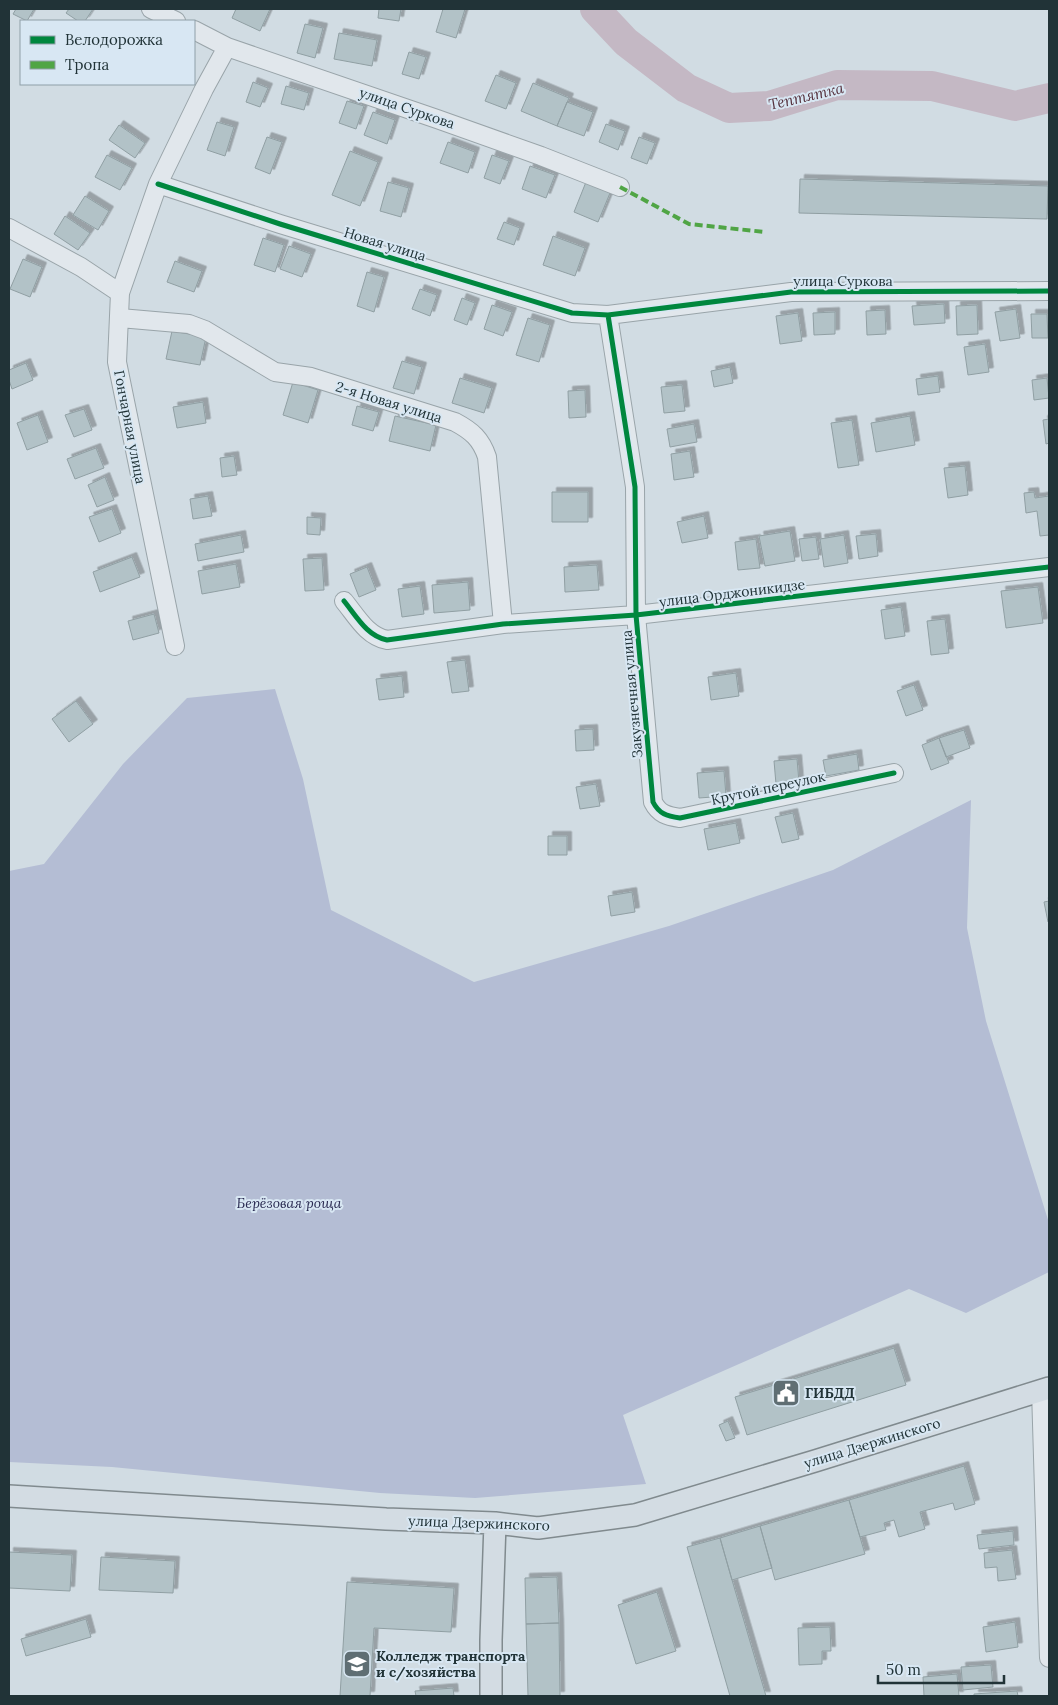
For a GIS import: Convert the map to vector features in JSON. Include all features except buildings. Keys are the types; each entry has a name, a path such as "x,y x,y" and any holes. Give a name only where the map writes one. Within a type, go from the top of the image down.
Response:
{"main road":[{"name":"улица Дзержинского","path":"9,1496 386,1519 495,1523 538,1528 635,1514 815,1461 1045,1389"},
{"path":"491,1696 495,1523"}],"street":[{"path":"151,9 174,20"},
{"name":"улица Суркова","path":"195,31 227,47 446,122 620,187"},
{"name":"Гончарная улица","path":"175,646 117,362 120,293 158,184 204,89 227,47"},
{"name":"Новая улица","path":"158,184 537,303 572,312 608,315"},
{"path":"9,228 81,267 120,293"},
{"name":"улица Суркова","path":"608,315 791,292 1049,291"},
{"name":"Закузнечная улица","path":"608,315 635,487 636,615 653,802"},
{"name":"2-я Новая улица","path":"120,318 189,324 205,330 275,372 311,377 456,422 470,430 478,438 487,457 503,624"},
{"name":"улица Орджоникидзе","path":"344,601 369,632 377,638 387,640 503,624 636,615 1049,568"},
{"name":"Крутой переулок","path":"653,802 657,810 668,816 680,818 894,773"},
{"path":"1045,1389 1049,1658"}],"green space":[{"name":"Берёзовая роща","path":"275,689 303,779 331,910 474,982 669,926 833,870 971,800 967,928 986,1021 1049,1223 1049,1272 966,1313 909,1289 623,1415 646,1484 475,1498 380,1493 112,1467 9,1462 9,871 44,864 123,764 187,698"}],"waterway":[{"name":"Тептятка","path":"595,9 626,42 686,88 729,108 769,106 837,85 932,86 1015,106 1049,98"}],"marked path":[{"path":"620,187 689,224 765,232"}],"cycle path":[{"path":"158,184 280,224 572,313 608,315 791,292 1049,291"},
{"path":"608,315 635,487 636,615 653,802 655,806 664,814 680,818 894,773"},
{"path":"344,601 368,630 387,640 503,624 636,615 1049,567"}],"place":[{"name":"ГИБДД","path":"786,1393"},
{"name":"Колледж транспорта и с/хозяйства","path":"357,1664"}]}
